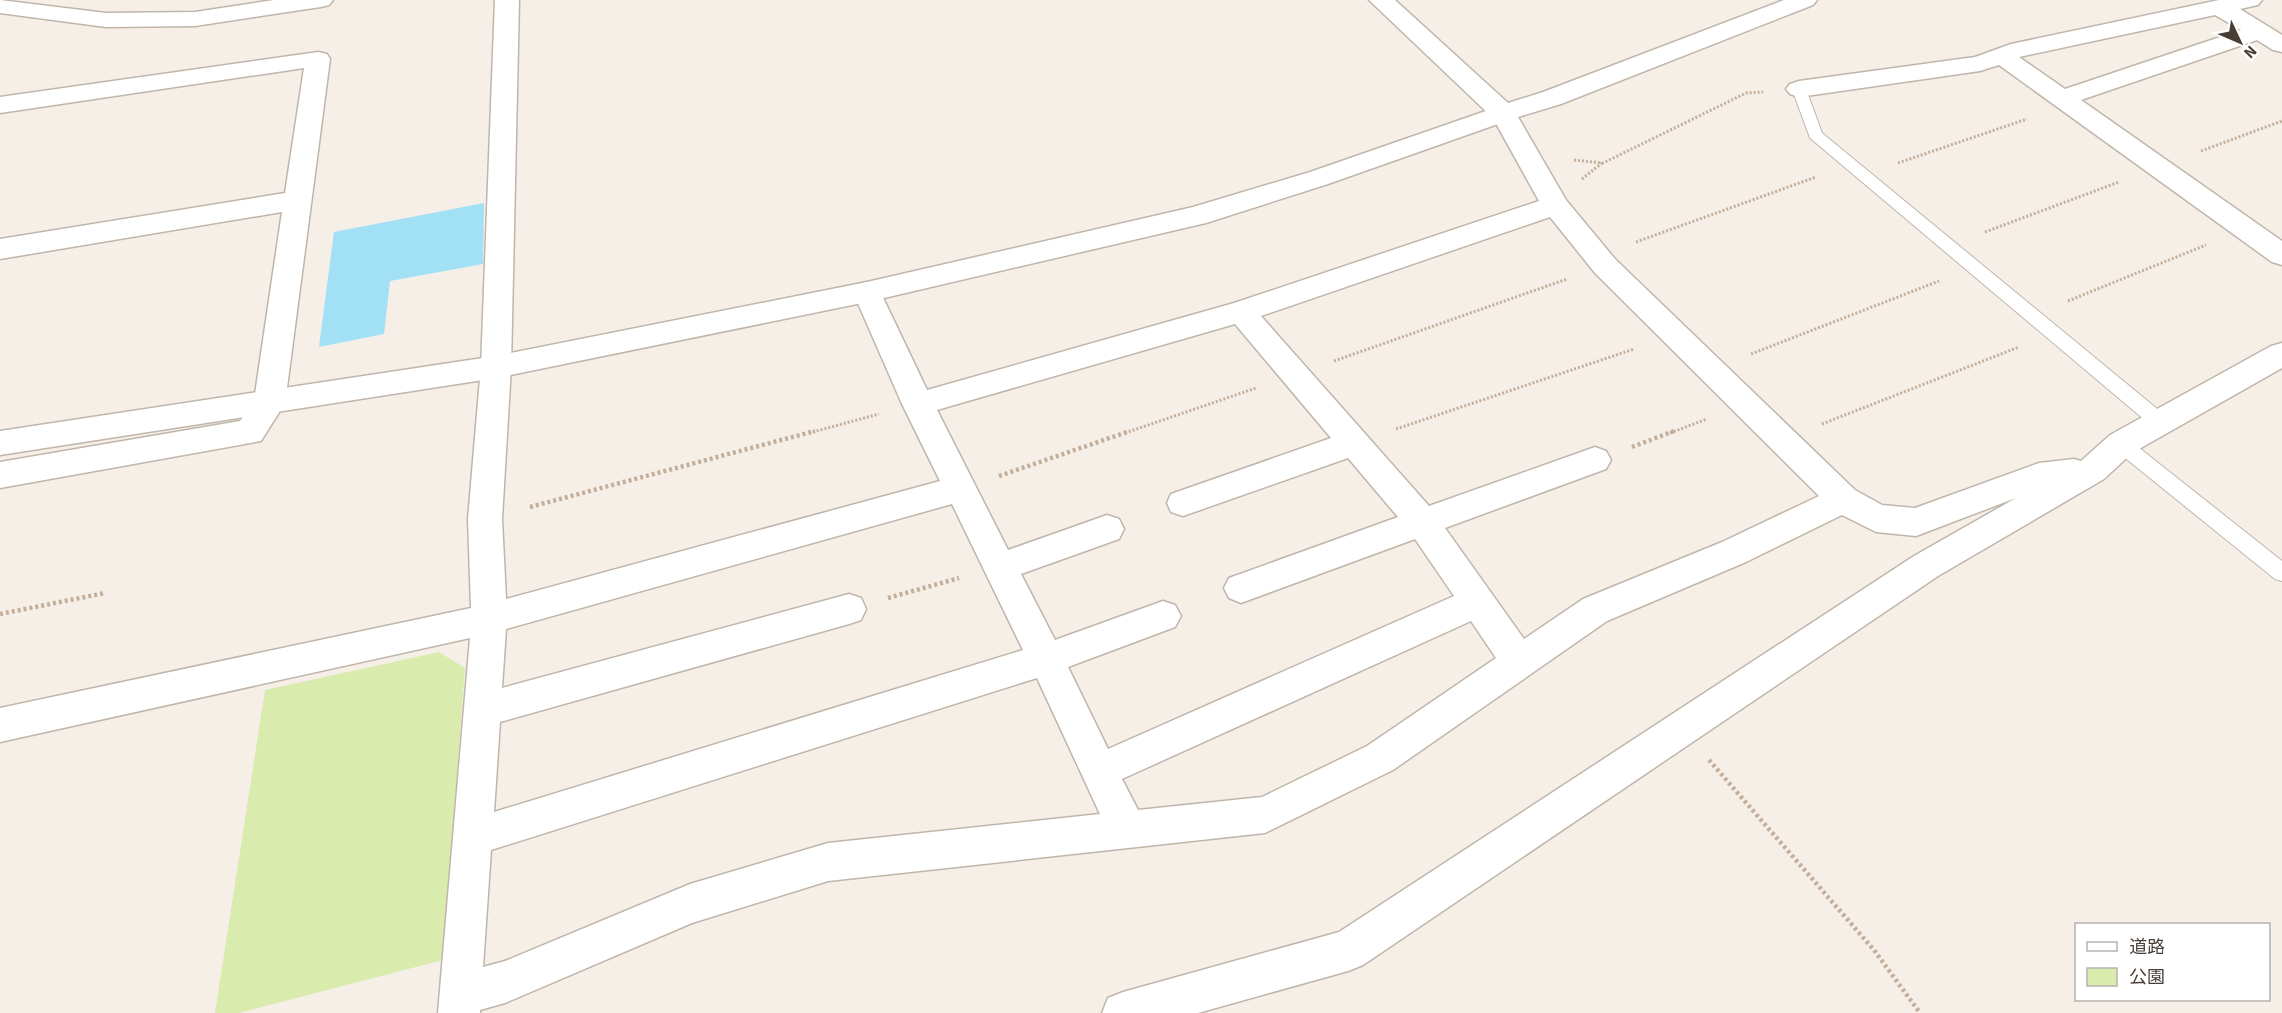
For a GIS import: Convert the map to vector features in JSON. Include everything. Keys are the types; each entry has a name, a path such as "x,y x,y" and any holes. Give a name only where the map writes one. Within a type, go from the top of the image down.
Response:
{"street":[{"path":"0,6 106,20 195,19 321,0"},
{"path":"507,0 496,367 485,519 489,619 460,1003 690,904 828,862 1265,815 1380,758 1595,610 1734,552 1844,499"},
{"path":"1381,0 1503,113 1555,205 1597,256 1844,499 1876,518 1916,522 2039,476 2093,470"},
{"path":"0,443 496,367 867,292 1196,216 1318,178 1551,98 1805,0"},
{"path":"1799,89 1980,64 2001,55 2250,0"},
{"path":"2219,7 2282,45"},
{"path":"2066,101 2259,32"},
{"path":"2001,55 2282,255"},
{"path":"0,105 318,59 300,200 269,403 250,432 0,475"},
{"path":"0,249 300,200"},
{"path":"918,404 1241,312 1555,205"},
{"path":"867,292 918,404 1046,659 1127,830"},
{"path":"1241,312 1423,523 1520,663"},
{"path":"1123,1013 1348,950 1926,566 2093,470 2121,444 2282,354"},
{"path":"1183,503 1354,443"},
{"path":"1241,588 1595,460"},
{"path":"0,725 489,619 961,488"},
{"path":"1000,567 1107,529"},
{"path":"1100,771 1478,602"},
{"path":"482,710 849,609"},
{"path":"472,837 1046,659 1162,616"}],"lane":[{"path":"1799,89 1815,135 2160,422"},
{"path":"2121,444 2282,573"}],"path":[{"path":"1523,149 1551,158 1603,163 1746,93 1799,89"},
{"path":"1597,256 2066,101"},
{"path":"2032,316 2246,229"},
{"path":"1711,369 1974,267"},
{"path":"1782,439 2053,333"},
{"path":"1354,443 1677,335"},
{"path":"485,519 918,404"},
{"path":"1595,460 1746,405"},
{"path":"849,609 1000,567"},
{"path":"0,614 105,593"},
{"path":"1682,728 1874,950 1920,1013"}],"green space":[{"path":"439,652 465,668 443,960 239,1013 215,1013 265,690"}],"water":[{"path":"484,203 483,264 390,281 384,334 319,347 334,232"}]}
